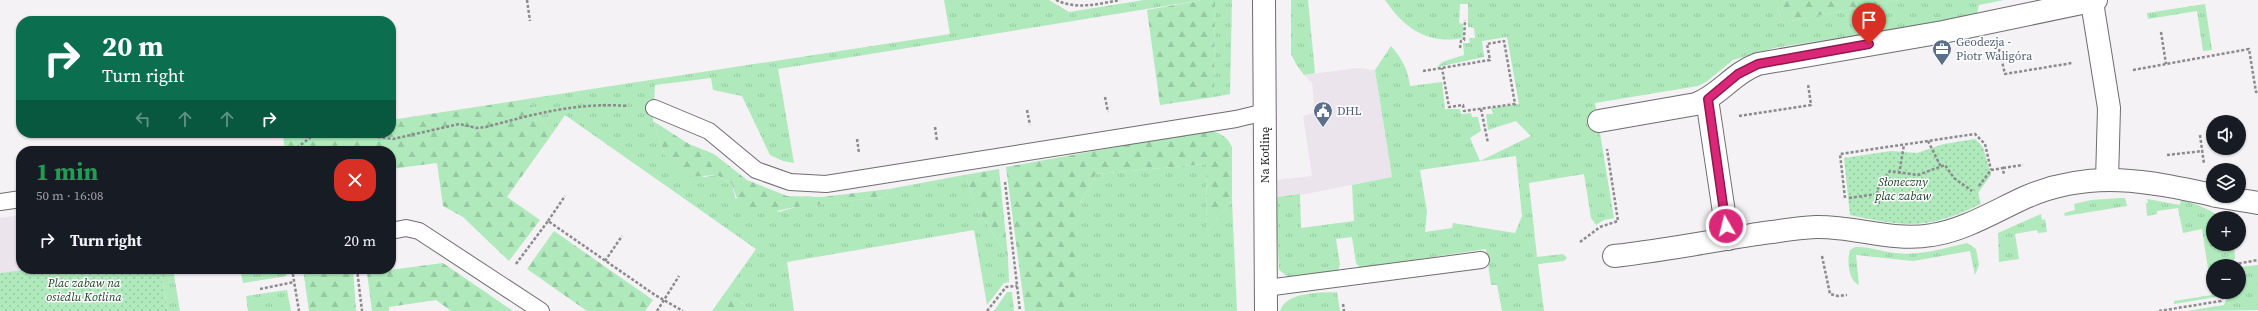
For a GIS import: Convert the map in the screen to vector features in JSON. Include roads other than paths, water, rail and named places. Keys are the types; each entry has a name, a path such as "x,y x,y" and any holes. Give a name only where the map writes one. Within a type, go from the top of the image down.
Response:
{"street":[{"name":"Na Kotlinę","path":"1264,0 1266,311"},
{"path":"1599,121 1690,106 1708,99 1738,74 1758,64 1943,32 2094,1 2109,108 2107,180"},
{"path":"1708,99 1728,239"},
{"path":"1614,256 1816,227 1856,230 1900,237 1931,236 1956,229 2040,192 2076,184 2107,180 2152,182 2206,194"},
{"path":"2246,201 2258,203"}],"lane":[{"path":"654,108 709,131 756,170 790,182 826,184 1236,119 1265,112"},
{"path":"0,202 16,200"},
{"path":"396,230 406,228 419,231 541,311"},
{"path":"1266,288 1481,260"}],"place":[{"name":"Geodezja - Piotr Waligóra","path":"1942,66"},
{"name":"DHL","path":"1323,128"}],"park label":[{"name":"Słoneczny plac zabaw","path":"1903,189"},
{"name":"Plac zabaw na osiedlu Kotlina","path":"84,290"}]}
